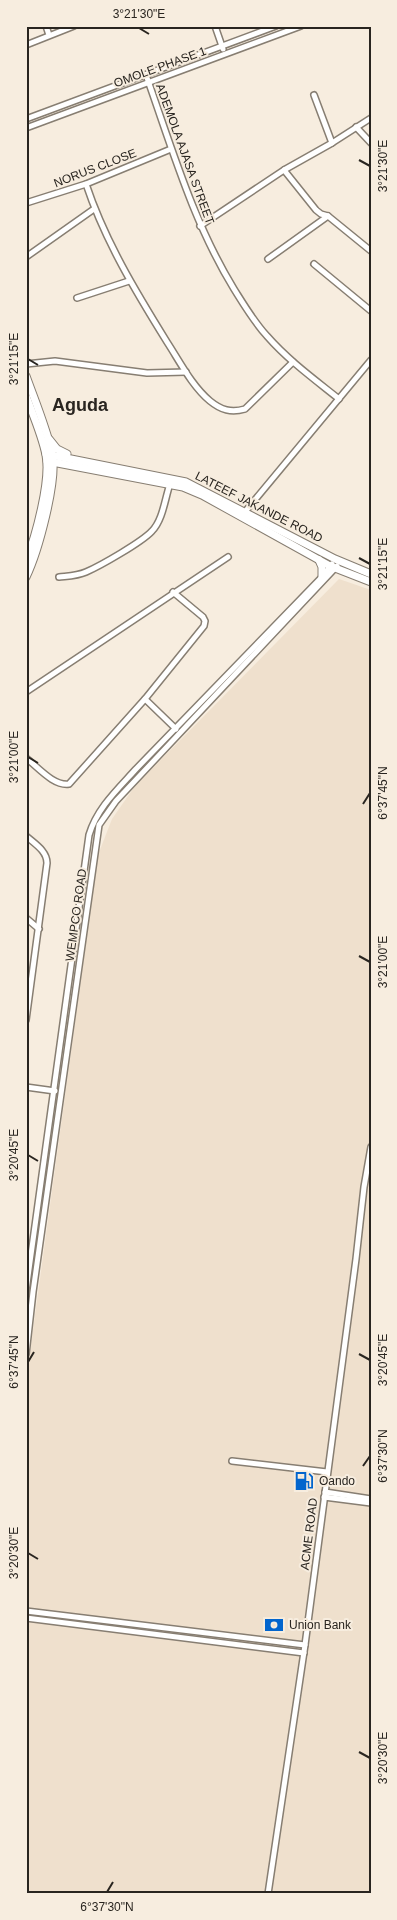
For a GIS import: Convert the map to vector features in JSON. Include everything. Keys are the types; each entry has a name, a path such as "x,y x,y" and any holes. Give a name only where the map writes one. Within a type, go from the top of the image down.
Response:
{"main road":[{"path":"26,376 45,432 52,484 40,539 26,577"},
{"path":"26,396 49,458 46,483 34,538 26,561"},
{"path":"45,432 56,449 91,462"},
{"name":"LATEEF JAKANDE ROAD","path":"49,458 91,462 186,482 333,568 371,582"},
{"name":"LATEEF JAKANDE ROAD","path":"49,458 183,487 371,574"},
{"path":"319,560 322,567 322,577"}],"street":[{"path":"46,26 49,35"},
{"path":"26,45 74,26"},
{"path":"215,26 225,54"},
{"path":"26,119 276,26"},
{"path":"281,26 284,33"},
{"name":"OMOLE PHASE 1","path":"26,128 301,26"},
{"name":"ADEMOLA AJASA STREET","path":"146,75 200,226 224,273 246,309 266,336 293,362 339,399"},
{"path":"314,95 332,143"},
{"path":"200,226 284,170 371,118"},
{"path":"356,127 371,143"},
{"name":"NORUS CLOSE","path":"26,203 86,184 171,149"},
{"path":"284,170 316,210 328,216 371,251"},
{"path":"86,184 94,209 129,281 186,372 210,401 226,410 235,412 245,409 293,362"},
{"path":"26,257 94,209"},
{"path":"268,259 328,216"},
{"path":"314,264 371,311"},
{"path":"77,298 129,281"},
{"path":"243,514 371,360"},
{"path":"26,364 55,361 147,373 186,372"},
{"path":"59,577 73,576 86,572 140,541 153,531 159,522 170,484"},
{"path":"26,692 228,557"},
{"path":"333,568 338,560"},
{"name":"WEMPCO ROAD","path":"26,1292 89,835 98,814 136,769 322,577 333,568"},
{"name":"WEMPCO ROAD","path":"26,1354 33,1292 99,826 116,801 333,568"},
{"path":"26,758 55,781 69,784 145,699 204,626 205,621 203,617 173,592"},
{"path":"145,699 176,728"},
{"path":"136,769 142,774"},
{"path":"26,836 47,857 46,881 26,1020"},
{"path":"26,918 39,929"},
{"path":"26,1087 61,1092"},
{"name":"ACME ROAD","path":"268,1894 304,1653 364,1188 371,1147"},
{"path":"232,1461 328,1472"},
{"path":"325,1494 371,1499"},
{"path":"325,1494 371,1503"},
{"path":"26,1611 305,1645"},
{"path":"26,1618 304,1653"},
{"path":"240,1645 241,1638"}],"shaded area":[{"path":"339,579 371,590 371,1894 26,1894 26,1381 98,855 112,819 135,786"}],"place":[{"name":"Oando","path":"304,1481"},
{"name":"Union Bank","path":"274,1625"}],"district":[{"name":"Aguda","path":"80,405"}]}
